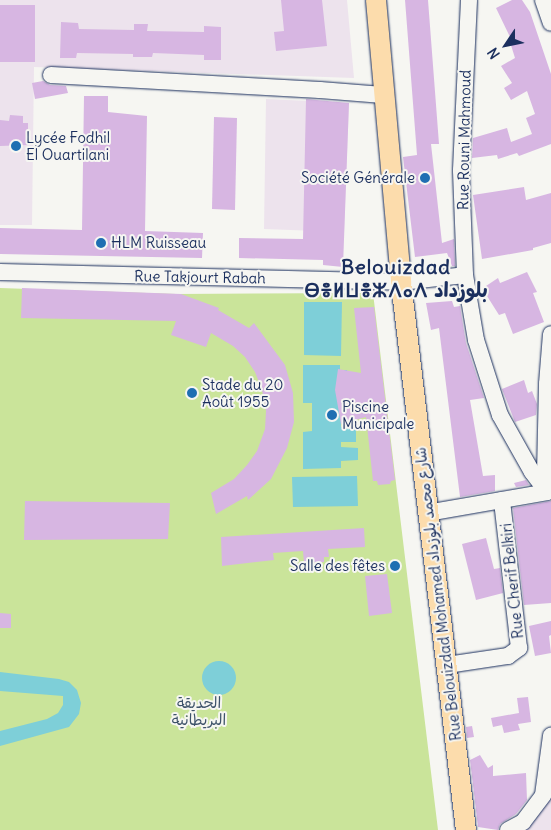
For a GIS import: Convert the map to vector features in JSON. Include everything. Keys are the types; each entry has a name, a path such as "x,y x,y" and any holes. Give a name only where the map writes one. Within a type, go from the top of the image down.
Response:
{"main road":[{"name":"Rue Belouizdad Mohamed شارع محمد بلوزداد","path":"376,0 383,96 401,282 466,830"}],"street":[{"name":"Rue Rouni Mahmoud","path":"469,0 461,170 465,275 476,340 500,415 532,472 547,492"},
{"path":"543,0 551,23"},
{"path":"51,75 320,90 383,96"},
{"name":"Rue Takjourt Rabah","path":"0,272 401,282"},
{"path":"401,282 465,275"},
{"path":"427,513 547,492 545,474 547,384 551,334"},
{"name":"Rue Cherif Belkiri","path":"447,665 508,656 519,648 502,500"},
{"path":"508,830 523,822 543,795 551,736"}],"shaded area":[{"path":"0,0 347,0 354,78 34,67 32,225 0,225"},
{"path":"266,99 349,103 344,232 264,229"},
{"path":"551,743 551,830 508,830 542,799"}],"green space":[{"name":"الحديقة البريطانية","path":"0,288 176,294 373,293 438,830 0,830"}],"water":[{"path":"304,302 342,302 341,356 304,355"},
{"path":"303,365 340,365 340,370 347,370 354,423 341,423 341,427 356,428 356,442 341,442 341,447 358,448 358,460 341,461 341,468 303,469 303,432 312,431 312,403 303,403"},
{"path":"357,476 358,506 293,507 292,477"},
{"path":"219,661 231,666 236,678 231,690 219,695 207,690 202,678 207,666"},
{"path":"0,672 59,679 69,682 77,690 81,703 79,714 69,727 0,746 0,731 47,719 58,713 63,705 63,696 0,691"}],"building":[{"path":"281,0 322,0 327,46 276,51 274,32 284,31"},
{"path":"405,0 428,0 439,144 431,144 442,243 454,239 455,266 452,266 447,253 415,257 403,157 417,155"},
{"path":"512,0 522,0 530,12 551,74 551,144 519,156 517,153 498,159 497,155 472,158 473,138 507,128 511,142 532,134 526,118 535,114 527,91 511,100 504,88 512,83 501,66 515,58 510,42 512,41 496,8"},
{"path":"0,5 35,5 35,62 0,62"},
{"path":"61,22 78,23 79,29 134,30 134,24 148,24 147,31 204,32 204,26 221,27 221,60 204,60 204,55 153,53 152,57 133,57 133,54 77,53 76,58 60,58"},
{"path":"43,81 50,85 66,86 68,93 35,99 32,83"},
{"path":"84,96 108,96 108,112 147,116 145,231 203,233 202,258 0,254 0,228 82,230"},
{"path":"306,99 349,103 343,267 323,265 323,260 239,258 239,238 303,239"},
{"path":"10,115 23,116 23,123 28,123 28,145 0,146 0,120 9,121"},
{"path":"214,117 237,118 235,210 212,209"},
{"path":"524,187 526,200 551,193 551,243 533,248 533,250 482,259 473,195"},
{"path":"527,272 537,292 533,293 544,322 513,334 505,313 499,315 487,296 486,286 498,278 500,283"},
{"path":"22,288 181,294 219,308 218,310 249,328 254,323 285,365 293,393 294,422 287,448 271,479 248,500 247,496 216,514 211,493 234,479 247,465 257,451 265,429 266,411 262,390 255,372 245,357 233,346 211,333 206,347 171,335 176,321 21,318"},
{"path":"452,301 454,307 460,306 466,343 484,398 470,400 483,476 495,475 495,491 460,497 439,328 431,330 426,303"},
{"path":"374,307 395,480 391,481 390,484 378,485 377,481 373,481 366,417 341,424 335,390 338,369 361,373 354,308"},
{"path":"524,380 528,393 532,391 537,404 536,415 515,422 502,389"},
{"path":"526,480 529,485 516,487 514,483"},
{"path":"25,501 170,503 168,539 24,540"},
{"path":"551,501 551,603 524,605 513,508"},
{"path":"364,528 365,547 328,549 329,557 324,557 324,562 304,563 303,551 273,553 274,560 222,566 221,537"},
{"path":"486,538 494,569 500,568 503,593 476,600 462,544"},
{"path":"387,574 392,613 369,616 365,576"},
{"path":"0,613 11,614 11,628 0,628"},
{"path":"551,621 551,635 549,636 551,653 535,656 529,626"},
{"path":"528,697 531,722 518,724 520,730 504,733 502,725 493,727 491,718 519,713 517,698"},
{"path":"472,726 474,737 467,738 466,727"},
{"path":"480,755 488,768 493,765 493,776 526,773 527,800 516,814 500,824 498,830 478,827 470,760"}],"place":[{"name":"Lycée Fodhil El Ouartilani","path":"16,146"},
{"name":"Société Générale","path":"425,178"},
{"name":"HLM Ruisseau","path":"101,243"},
{"name":"Stade du 20 Août 1955","path":"192,393"},
{"name":"Piscine Municipale","path":"332,415"},
{"name":"Salle des fêtes","path":"395,566"}],"district":[{"name":"Belouizdad ⴱⴻⵍⵡⴻⵣⴷⴰⴷ بلوزداد","path":"396,278"}]}
